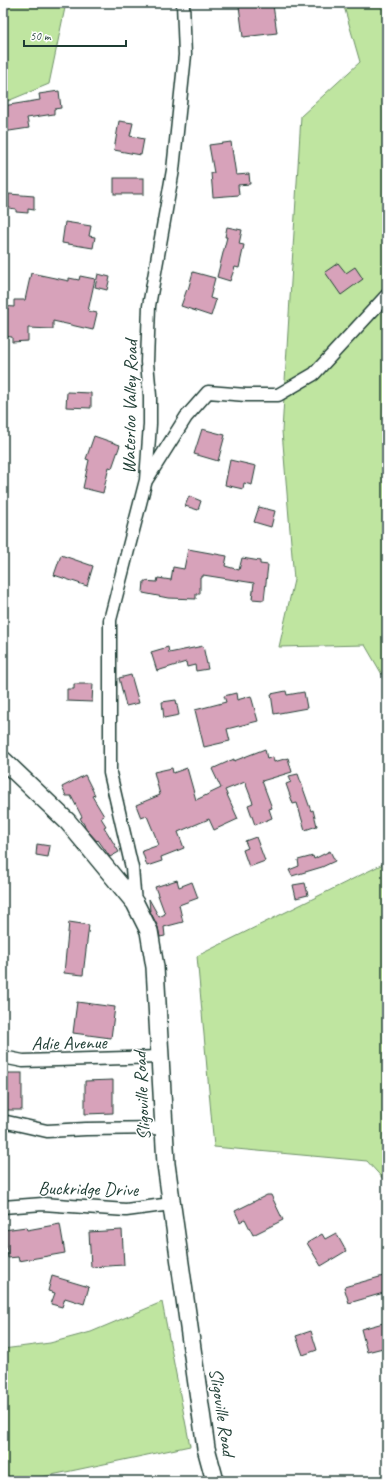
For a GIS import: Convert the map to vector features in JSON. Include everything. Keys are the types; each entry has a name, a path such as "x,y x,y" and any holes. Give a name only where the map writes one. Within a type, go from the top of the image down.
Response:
{"street":[{"name":"Waterloo Valley Road","path":"136,904 132,868 110,773 110,620 146,480 150,424 150,396 147,362 149,306 173,170 185,55 183,3"},
{"path":"146,480 186,417 208,392 246,395 278,395 314,374 387,295"},
{"name":"Sligoville Road","path":"3,760 68,822 136,904 149,931 154,967 166,1164 206,1448 215,1481"},
{"name":"Adie Avenue","path":"3,1057 23,1061 160,1058"},
{"path":"3,1123 7,1122 47,1131 164,1128"},
{"name":"Buckridge Drive","path":"3,1207 43,1204 126,1210 171,1204"}],"green space":[{"path":"3,3 66,3 49,84 3,103"},
{"path":"343,3 387,3 387,683 365,645 279,647 294,580 282,431 301,116 360,62"},
{"path":"387,862 387,1183 367,1161 214,1147 197,956"},
{"path":"162,1302 190,1446 23,1481 3,1481 3,1349 50,1343 91,1332"}],"building":[{"path":"265,3 265,6 273,5 277,33 243,37 239,6"},
{"path":"59,91 61,108 54,109 54,114 27,118 29,128 3,132 3,106 40,100 39,94"},
{"path":"119,121 133,123 130,136 144,139 141,155 114,150"},
{"path":"231,142 236,175 249,174 250,184 238,185 239,195 213,197 211,173 214,173 209,145"},
{"path":"114,178 144,178 144,194 114,194"},
{"path":"9,194 34,196 34,210 28,209 28,213 16,212 16,209 9,208"},
{"path":"65,222 91,226 89,236 95,237 93,248 62,243"},
{"path":"227,227 242,230 239,244 244,245 239,268 235,267 230,281 217,277 227,237 225,237"},
{"path":"338,263 346,273 355,267 363,279 341,295 325,272"},
{"path":"193,272 215,278 210,298 216,300 211,316 181,306 187,289 188,290"},
{"path":"31,273 69,281 69,278 79,280 80,276 95,279 88,311 97,313 93,330 53,321 53,329 28,328 28,341 12,342 12,337 3,336 3,306 14,307 14,300 25,300"},
{"path":"98,274 110,277 107,290 95,287"},
{"path":"67,392 91,393 91,408 66,407"},
{"path":"202,429 225,435 218,461 194,454"},
{"path":"94,436 120,445 112,468 109,467 103,493 83,488 89,460 86,459"},
{"path":"230,460 256,466 252,485 244,483 243,489 225,485"},
{"path":"189,496 201,501 198,510 185,506"},
{"path":"259,507 275,511 271,527 254,522"},
{"path":"188,549 227,556 225,566 239,570 242,558 260,561 260,564 268,565 264,600 252,599 254,583 203,575 203,577 200,577 200,594 196,594 196,599 168,598 143,593 144,581 157,582 158,578 171,580 173,567 184,569"},
{"path":"61,555 93,566 87,586 54,575"},
{"path":"203,646 208,669 196,671 195,665 187,667 186,662 157,671 151,652 168,647 169,653"},
{"path":"131,675 139,703 126,706 119,678"},
{"path":"74,684 93,684 92,702 67,701 67,689 74,689"},
{"path":"286,691 287,695 304,692 307,708 274,714 271,694"},
{"path":"236,693 237,700 251,696 258,721 227,729 230,741 204,747 195,710 226,702 224,696"},
{"path":"176,700 179,715 164,718 162,702"},
{"path":"265,749 267,759 273,757 274,762 288,758 292,772 262,781 272,808 269,809 272,818 255,825 248,805 253,803 245,782 225,790 238,819 214,830 209,819 178,832 184,848 161,857 162,861 147,866 142,851 159,845 147,816 141,818 136,805 160,795 154,772 172,768 173,773 187,768 196,800 221,788 212,769 234,759 234,761"},
{"path":"298,774 311,811 313,810 317,826 305,830 297,803 293,804 286,784 291,782 289,776"},
{"path":"85,775 95,795 92,796 104,816 101,818 106,826 104,827 119,852 110,857 98,840 97,841 88,831 80,818 82,817 71,796 66,796 62,787"},
{"path":"256,837 265,861 249,867 243,850 248,848 245,841"},
{"path":"37,844 50,846 48,857 36,855"},
{"path":"330,851 335,861 322,867 292,876 289,870 299,866 298,860 313,856 314,859"},
{"path":"177,880 179,887 192,882 198,898 179,905 183,922 164,927 165,936 160,937 158,927 150,911 149,899 159,917 165,914 155,887"},
{"path":"305,883 308,895 296,898 293,885"},
{"path":"69,922 89,925 83,975 64,973"},
{"path":"77,1002 115,1007 111,1038 73,1033"},
{"path":"3,1073 22,1073 22,1110 3,1110"},
{"path":"113,1080 113,1113 85,1114 85,1081"},
{"path":"267,1195 271,1195 283,1220 253,1235 245,1219 240,1222 235,1211"},
{"path":"60,1224 65,1253 19,1261 18,1257 8,1258 4,1230 26,1227 27,1230"},
{"path":"122,1230 124,1265 91,1267 89,1232"},
{"path":"336,1233 346,1251 321,1266 307,1243 322,1234 325,1239"},
{"path":"387,1275 387,1292 349,1303 344,1287"},
{"path":"52,1276 89,1287 84,1304 65,1298 62,1307 51,1304 55,1293 48,1291"},
{"path":"387,1322 387,1347 367,1352 361,1329"},
{"path":"311,1331 317,1350 303,1355 296,1336"}]}
